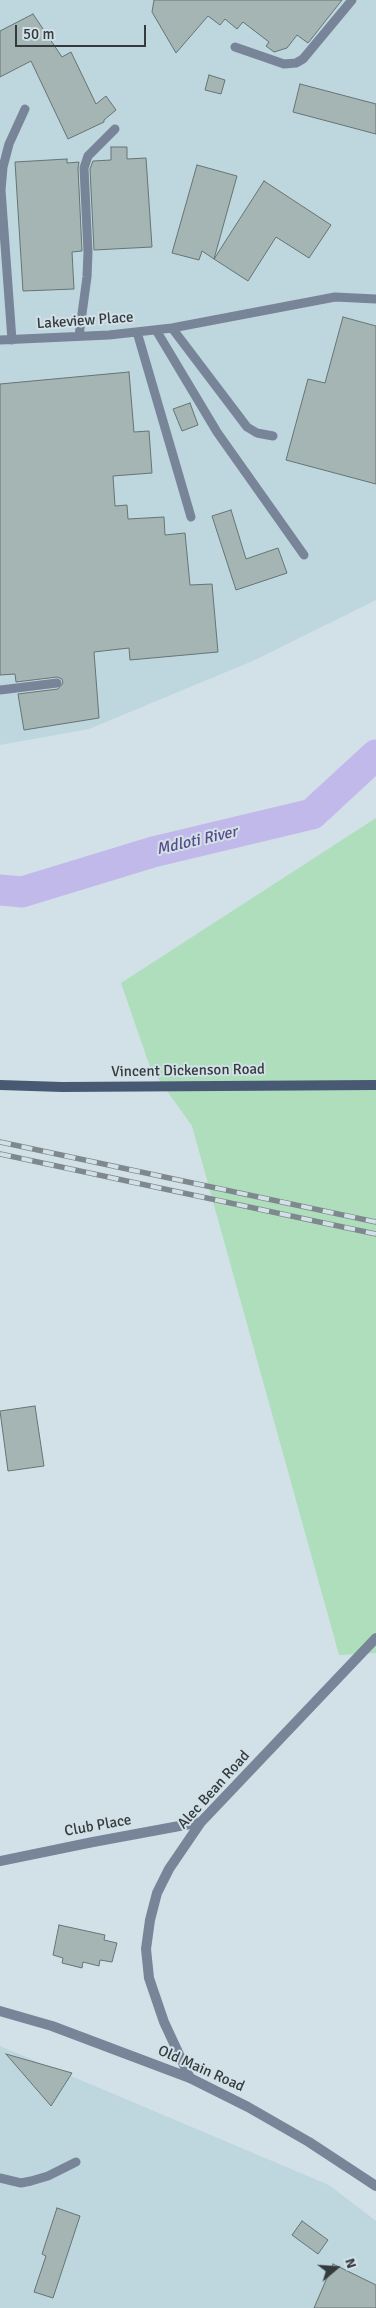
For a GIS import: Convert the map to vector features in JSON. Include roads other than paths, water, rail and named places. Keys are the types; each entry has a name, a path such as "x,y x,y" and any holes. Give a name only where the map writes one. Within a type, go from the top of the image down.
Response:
{"main road":[{"name":"Vincent Dickenson Road","path":"0,1084 99,1087 376,1085"}],"street":[{"name":"Alec Bean Road","path":"190,2078 164,2022 149,1978 146,1949 150,1920 157,1893 169,1869 201,1822 376,1638"},
{"name":"Club Place","path":"0,1861 201,1822"},
{"name":"Old Main Road","path":"0,2011 52,2026 190,2078 248,2107 309,2142 376,2186"}],"lane":[{"path":"235,46 284,64 296,63 310,52 352,0"},
{"path":"12,340 1,190 3,167 9,144 25,109"},
{"path":"79,336 87,276 88,252 84,168 88,156 115,129"},
{"name":"Lakeview Place","path":"0,340 156,330 326,298 376,299"},
{"path":"172,328 247,427 273,436"},
{"path":"156,330 217,432 304,555"},
{"path":"136,332 191,517"},
{"path":"0,690 57,683"},
{"path":"0,2178 21,2183 31,2181 48,2176 76,2162"}],"waterway":[{"name":"Mdloti River","path":"0,890 22,892 153,852 312,814 376,755"}],"railway":[{"path":"0,1142 376,1222"},
{"path":"0,1154 376,1234"}]}
